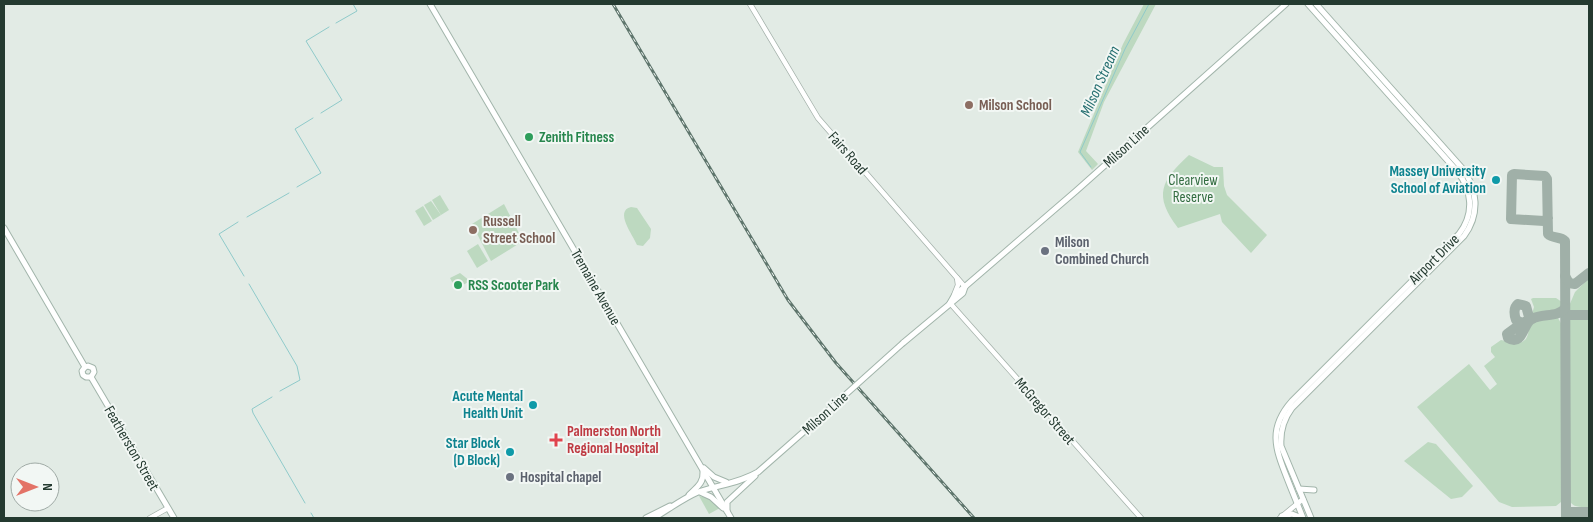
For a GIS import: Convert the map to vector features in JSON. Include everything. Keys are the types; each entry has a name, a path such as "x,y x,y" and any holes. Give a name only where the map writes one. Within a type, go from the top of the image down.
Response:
{"main road":[{"name":"Tremaine Avenue","path":"430,4 729,515"},
{"name":"Milson Line","path":"950,303 954,296 1286,4"},
{"name":"Airport Drive","path":"1303,518 1276,450 1276,433 1281,416 1292,401 1459,234 1466,224 1470,207 1468,190 1460,176 1308,4"},
{"name":"Airport Drive","path":"1310,518 1281,446 1282,429 1289,413 1464,236 1472,221 1476,204 1473,187 1462,168 1316,4"},
{"path":"4,228 84,367 83,375 91,377 94,372 93,368 84,367"},
{"name":"Milson Line","path":"673,505 698,492 748,478 758,472 903,343 963,293 965,287"},
{"name":"Featherston Street","path":"91,377 174,518"},
{"path":"695,456 714,477 721,481 732,482"},
{"path":"683,500 701,482 703,473 701,467"},
{"path":"729,515 727,502 758,472"},
{"path":"1299,489 1314,490"},
{"path":"698,492 705,493 711,497 729,515"},
{"path":"646,518 665,507 673,505"},
{"path":"654,518 673,505"},
{"path":"1281,517 1292,514 1303,518"}],"street":[{"name":"Fairs Road","path":"750,4 818,118 965,287"},
{"path":"954,296 958,285 957,278"},
{"name":"McGregor Street","path":"950,303 1140,518"},
{"path":"1281,517 1303,499"},
{"path":"150,518 168,508"}],"green space":[{"path":"1144,4 1156,4 1104,102 1086,151 1098,164 1092,170 1078,152 1123,44"},
{"name":"Clearview Reserve","path":"1189,155 1214,167 1223,167 1224,186 1227,195 1267,235 1251,253 1222,222 1220,214 1178,228 1170,216 1163,197 1164,189 1172,173"},
{"path":"440,195 449,210 441,215 432,200"},
{"path":"431,201 441,215 433,220 424,205"},
{"path":"504,204 523,241 491,261 472,224"},
{"path":"423,206 432,221 424,226 415,211"},
{"path":"631,207 637,208 651,229 650,238 643,246 637,245 624,218 626,209"},
{"path":"478,244 488,261 477,268 467,251"},
{"name":"RSS Scooter Park","path":"460,273 470,281 456,289 450,278"},
{"path":"1589,278 1589,507 1582,507 1572,504 1569,498 1569,306 1575,292"},
{"path":"1556,298 1562,302 1562,306 1558,311 1535,315 1532,314 1534,307 1531,299"},
{"path":"1550,316 1558,318 1562,325 1563,498 1561,498 1561,502 1556,506 1512,507 1499,502 1417,407 1469,364 1490,390 1497,384 1484,366 1495,357 1491,352 1491,347 1501,340 1521,343 1528,334 1531,322"},
{"path":"1428,442 1436,444 1473,486 1462,497 1451,499 1404,461"},
{"path":"699,496 708,498 720,508 709,514"}],"waterway":[{"path":"336,23 357,11 353,4"},
{"name":"Milson Stream","path":"1091,167 1080,152 1125,49 1149,4"},
{"path":"321,113 342,100 306,41 329,27"},
{"path":"297,187 321,173 295,129 313,118"},
{"path":"247,217 289,193"},
{"path":"238,222 219,234 244,276"},
{"path":"249,284 297,366 300,380 280,391"},
{"path":"272,397 252,409 253,413 305,503"},
{"path":"311,513 314,518"}],"taxiway":[{"path":"1548,218 1544,221 1511,219 1512,175 1545,176 1547,179 1548,234 1565,241 1566,518"},
{"path":"1565,276 1569,283 1575,284 1589,273"},
{"path":"1518,304 1526,306 1529,317 1533,318 1522,323 1516,320 1514,311 1518,304"},
{"path":"1522,323 1507,334 1508,338 1513,340 1520,337 1532,319 1558,313 1565,308"},
{"path":"1565,315 1589,315"},
{"path":"1566,512 1589,512"}],"railway":[{"path":"613,4 788,300 836,363 974,518"}],"place":[{"name":"Milson School","path":"969,105"},
{"name":"Zenith Fitness","path":"529,137"},
{"name":"Massey University School of Aviation","path":"1496,180"},
{"name":"Russell Street School","path":"473,230"},
{"name":"Milson Combined Church","path":"1045,251"},
{"name":"RSS Scooter Park","path":"458,285"},
{"name":"Acute Mental Health Unit","path":"533,405"},
{"name":"Palmerston North Regional Hospital","path":"556,440"},
{"name":"Star Block (D Block)","path":"510,452"},
{"name":"Hospital chapel","path":"510,477"}]}
